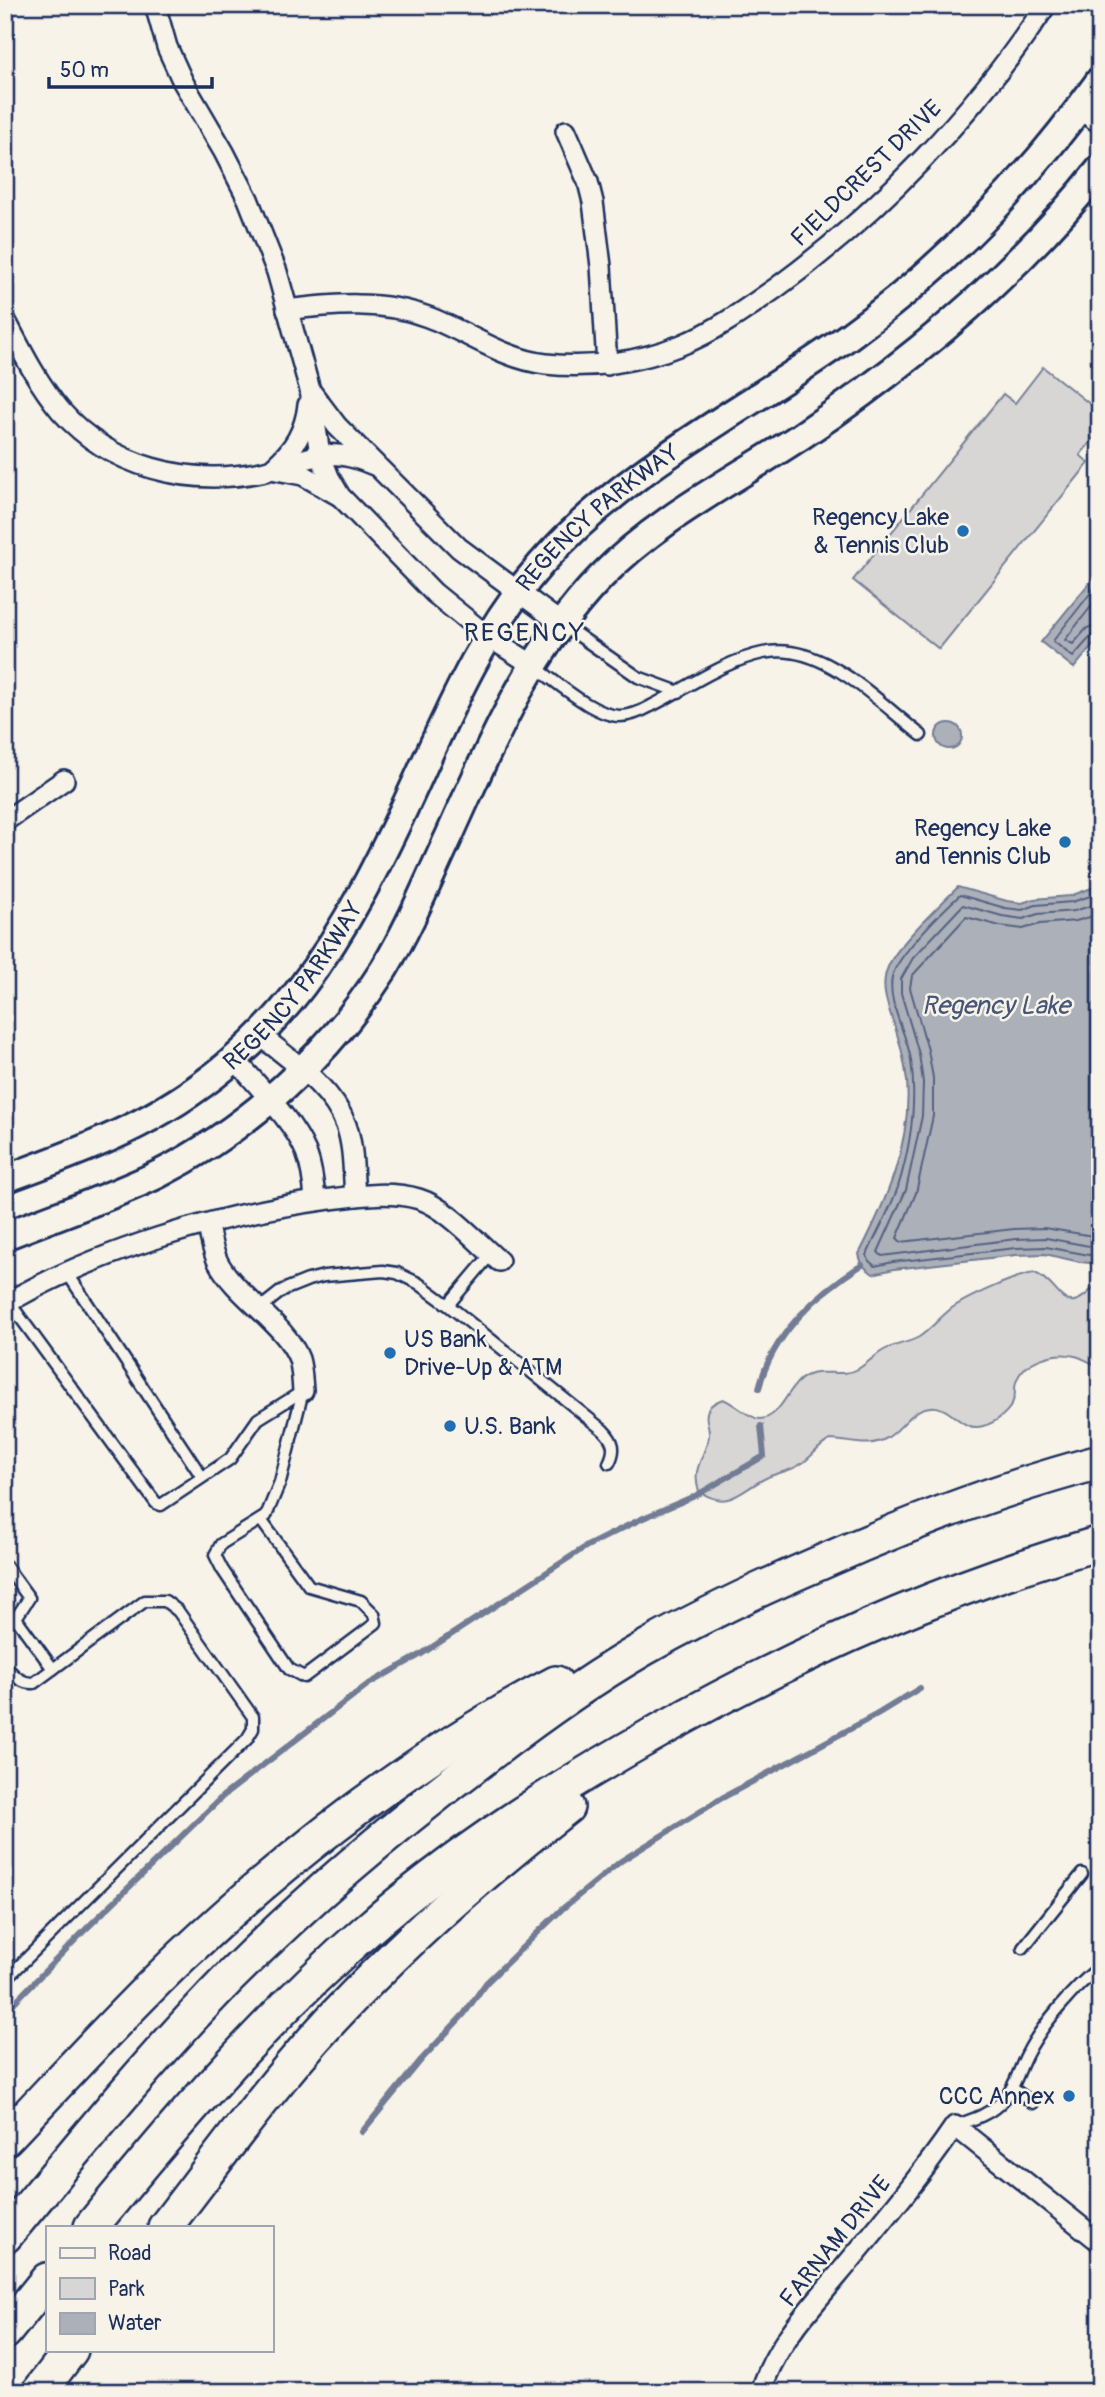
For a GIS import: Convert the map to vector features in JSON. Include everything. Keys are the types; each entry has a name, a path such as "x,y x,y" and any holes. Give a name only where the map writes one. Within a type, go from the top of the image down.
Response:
{"highway":[{"path":"5,2139 183,1955 263,1884 352,1812 428,1758 542,1690 679,1629 793,1574 979,1499 1100,1462"},
{"path":"92,2226 218,2077 319,1974 386,1914 457,1857 546,1797 720,1697 813,1650 913,1606 998,1574 1100,1543"},
{"path":"5,2236 186,2023 272,1935 323,1889 437,1794 537,1718 610,1669 679,1629"},
{"path":"166,2226 290,2067 329,2022 403,1947 527,1838 626,1763 720,1697"},
{"path":"5,2332 46,2281"},
{"path":"39,2392 69,2352"}],"main road":[{"name":"REGENCY PARKWAY","path":"5,1179 125,1131 172,1105 235,1059 260,1035 310,978 355,909 380,862 451,706 487,636 517,593 569,535 625,486 847,337 914,285 1090,116 1100,80"},
{"name":"REGENCY PARKWAY","path":"5,1236 98,1201 160,1173 216,1140 301,1069 351,1015 394,952 490,745 533,666 562,624 602,576 649,535 820,422 941,332 1012,267 1073,203 1100,169"}],"street":[{"path":"155,5 167,47 183,82 248,199 276,272 310,390 320,454 329,477 340,496 431,590 487,636 533,666"},
{"name":"FIELDCREST DRIVE","path":"287,310 322,306 390,307 430,318 524,361 549,364 607,365 682,344 744,311 832,245 893,187 969,107 999,71 1046,5"},
{"path":"566,131 588,182 593,202 601,267 607,365"},
{"path":"5,319 59,409 75,426 112,452 143,466 183,475 236,475 271,469 320,454 341,454 374,465"},
{"path":"310,390 337,426 459,548 562,624"},
{"path":"271,469 286,456 302,431 307,418 310,390"},
{"path":"271,469 303,475 340,496"},
{"path":"5,821 64,780"},
{"path":"260,1035 301,1069 331,1100 346,1125 351,1146 355,1196"},
{"path":"235,1059 304,1149 313,1177 315,1201"},
{"path":"7,1303 68,1273 140,1245 279,1207 355,1196 389,1195 425,1202 447,1216 495,1257"},
{"path":"208,1225 213,1250 220,1266 296,1352 300,1361 303,1391"},
{"path":"955,2126 1100,2242"},
{"name":"FARNAM DRIVE","path":"761,2392 775,2357 795,2328 921,2175 955,2126"}],"lane":[{"path":"562,624 629,672 652,684 679,692"},
{"path":"533,666 591,706 611,715 626,716 755,655 775,651 800,653 839,671 920,735"},
{"path":"448,1305 495,1257"},
{"path":"259,1310 283,1290 324,1276 383,1271 406,1276 448,1305 611,1437 614,1446 609,1463"},
{"path":"68,1273 202,1477"},
{"path":"7,1303 156,1503 165,1504 230,1459 258,1419 303,1391"},
{"path":"261,1520 309,1586 361,1601 374,1614 376,1623 304,1677 289,1669 215,1555 221,1544 266,1516 280,1482 303,1391"},
{"path":"5,1565 29,1598 16,1618 5,1624"},
{"path":"5,1666 26,1684 34,1683 145,1601 156,1599 165,1601 178,1611 253,1717 253,1729 247,1739 5,1980"},
{"path":"16,1618 53,1669"},
{"path":"1023,1948 1082,1874"},
{"path":"955,2126 989,2112 1001,2103 1012,2088 1036,2038 1077,1987 1100,1967"},
{"path":"1012,2088 1033,2103"}],"green space":[{"name":"Regency Lake & Tennis Club","path":"1043,367 1100,412 1100,431 1080,455 1089,463 939,649 853,580 1003,394 1015,403"},
{"path":"1035,1273 1070,1301 1078,1300 1100,1280 1100,1367 1078,1357 1049,1356 1025,1368 1015,1384 1010,1407 1002,1416 988,1424 968,1426 944,1410 930,1407 916,1412 883,1440 863,1444 830,1440 797,1467 766,1478 734,1497 719,1500 699,1491 698,1469 709,1436 707,1411 713,1403 723,1399 756,1418 768,1417 806,1376 852,1372 884,1350 919,1337 952,1308 968,1298"}],"water":[{"path":"1099,571 1100,637 1074,668 1041,642"},
{"path":"949,723 958,727 962,736 958,745 949,749 940,745 936,736 940,727"},
{"name":"Regency Lake","path":"1100,885 1100,1264 1045,1254 1016,1255 894,1269 873,1274 862,1265 859,1254 879,1214 895,1171 907,1104 903,1057 886,1001 884,984 893,958 919,926 958,887 1022,903 1034,899 1070,896"}],"waterway":[{"path":"759,1388 774,1350 798,1317 813,1302 862,1265"},
{"path":"5,2012 223,1796 367,1685 420,1655 587,1546 697,1495 764,1456 761,1426"},
{"path":"362,2132 421,2060 464,2014 486,1983 562,1909 621,1861 722,1798 874,1716 920,1688"}],"place":[{"name":"Regency Lake & Tennis Club","path":"963,531"},
{"name":"Regency Lake and Tennis Club","path":"1065,842"},
{"name":"US Bank Drive-Up & ATM","path":"390,1353"},
{"name":"U.S. Bank","path":"450,1426"},
{"name":"CCC Annex","path":"1069,2096"}],"district":[{"name":"REGENCY","path":"525,632"}]}
